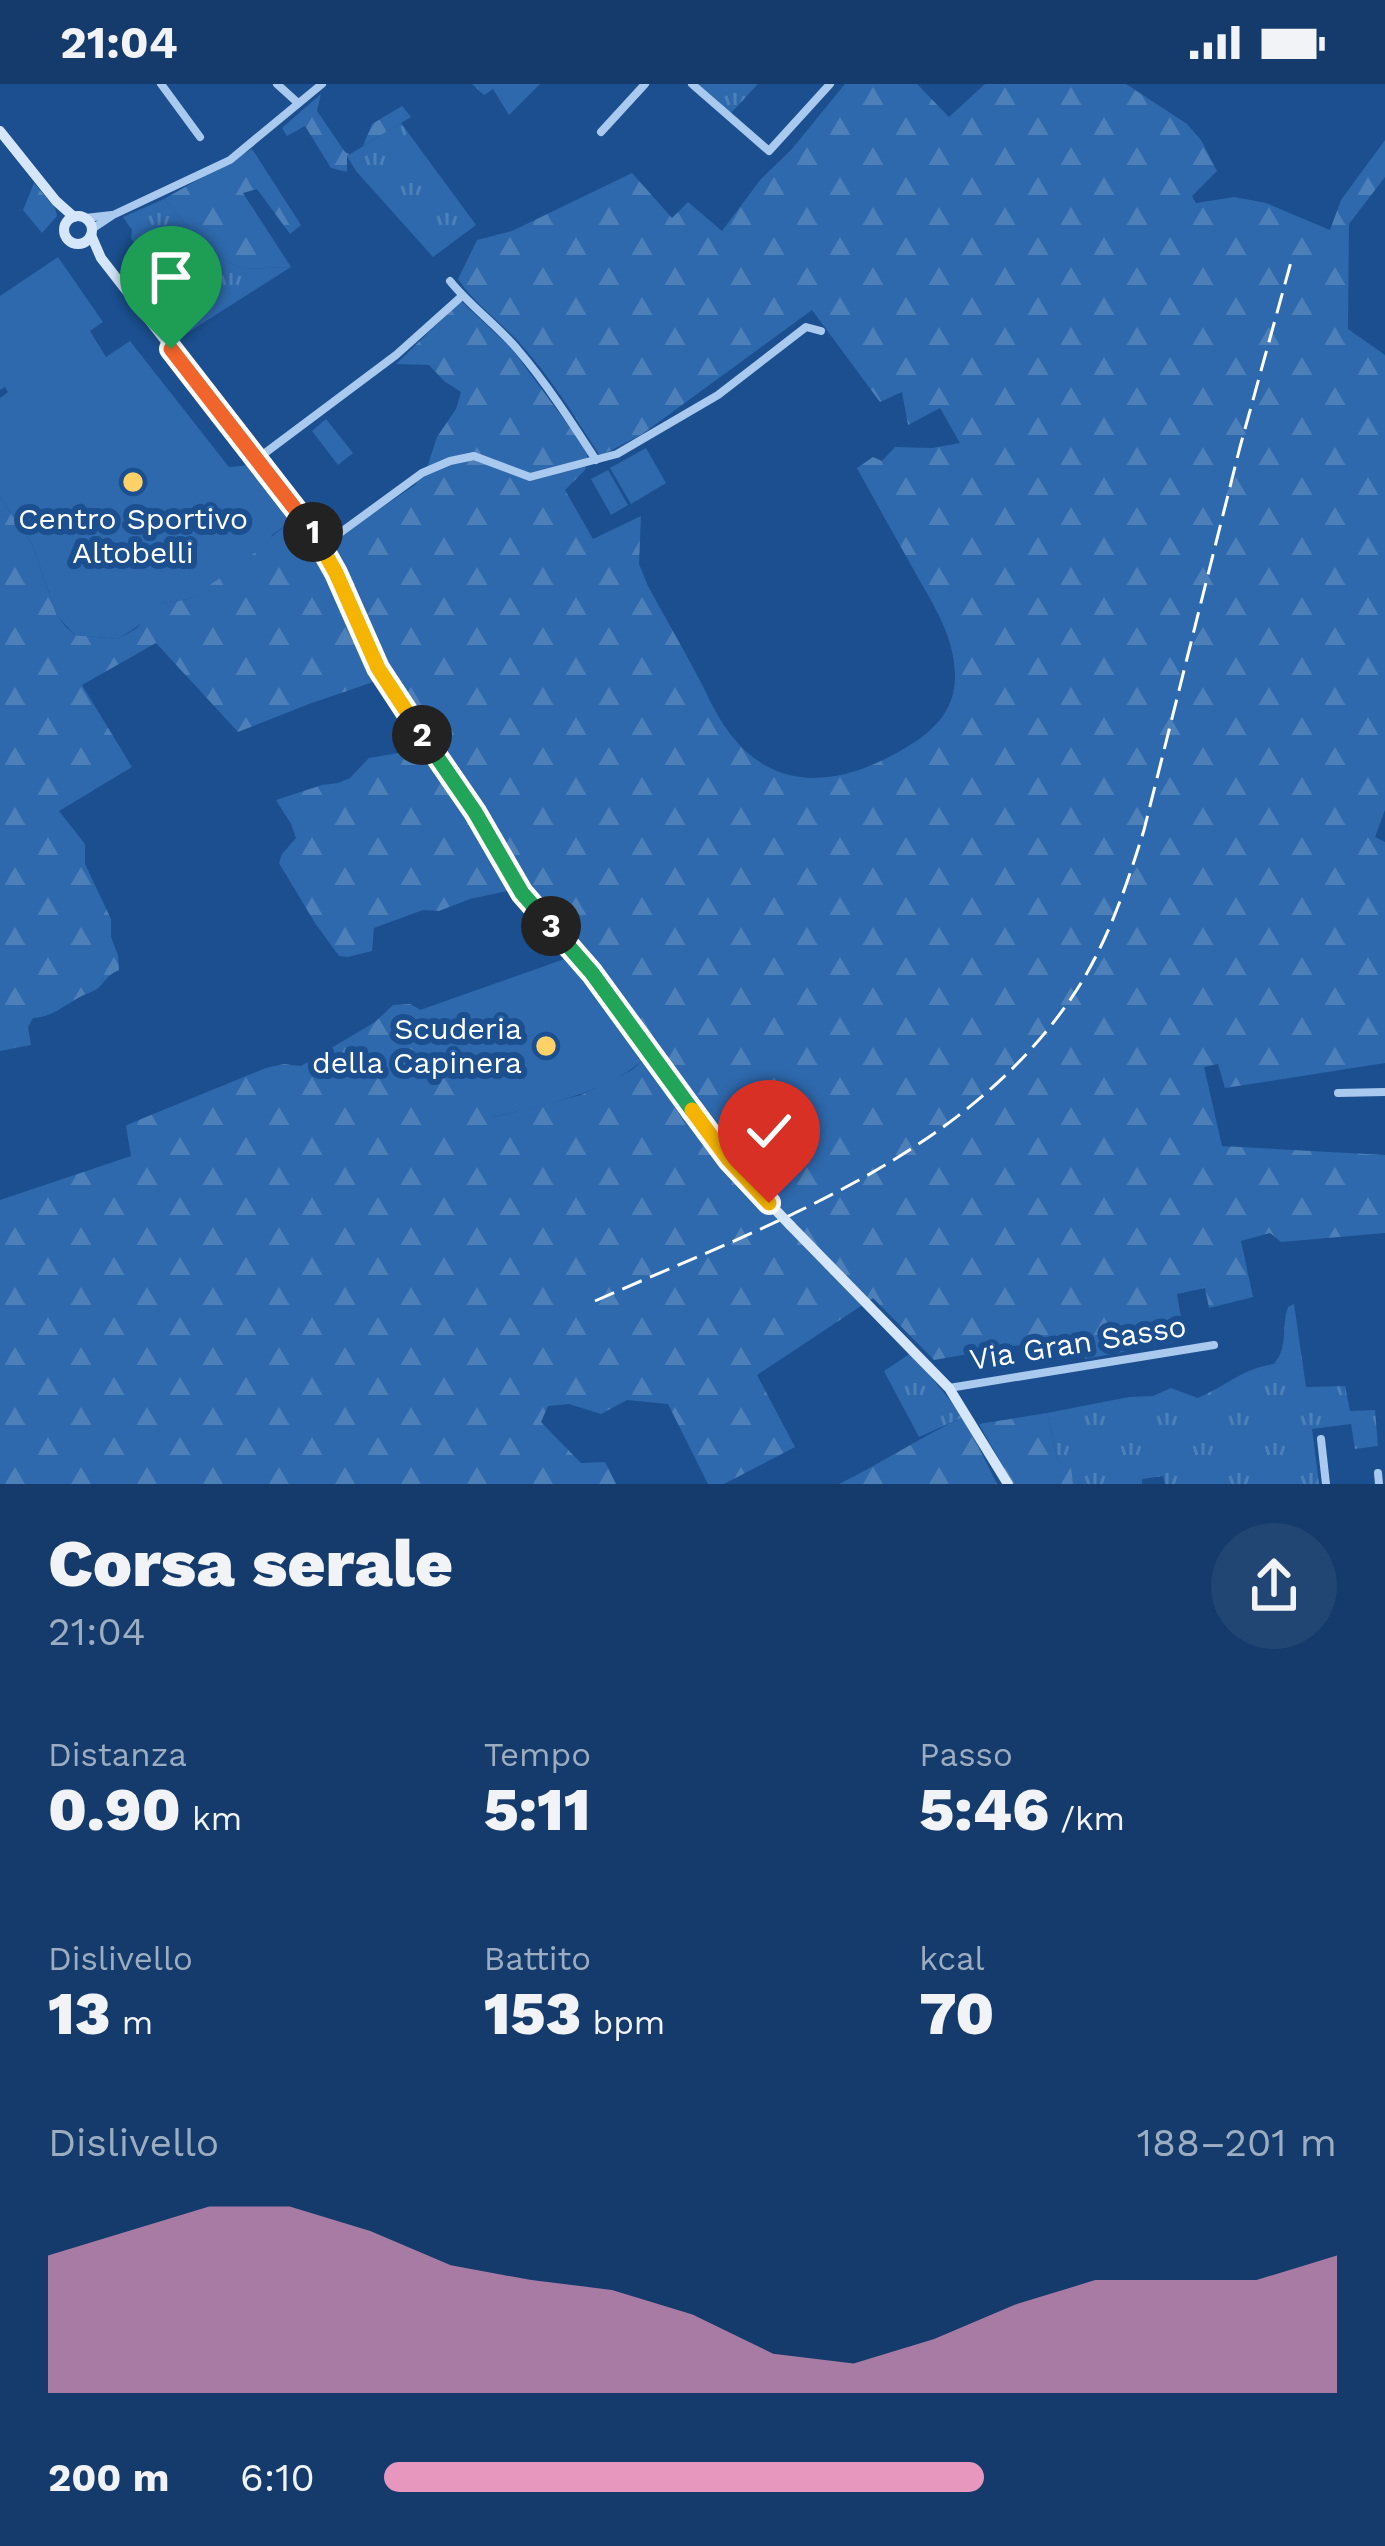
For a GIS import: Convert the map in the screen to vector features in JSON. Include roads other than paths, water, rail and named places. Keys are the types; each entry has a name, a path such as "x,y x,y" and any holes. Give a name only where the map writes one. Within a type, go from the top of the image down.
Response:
{"street":[{"path":"161,84 200,136"},
{"path":"277,84 298,103"},
{"path":"101,258 68,239 82,225 230,160 322,84"},
{"path":"602,132 645,84"},
{"path":"692,84 769,152 830,84"},
{"path":"0,131 56,201 82,225 101,258 303,517 322,546 378,668 475,812 522,893 592,973 729,1160 950,1388 1008,1484"},
{"path":"76,244 85,242 82,225"},
{"path":"450,280 516,347 597,461"},
{"path":"257,459 396,356 462,296"},
{"path":"322,546 422,473 450,461 474,456 530,477 617,454 718,394 806,327 820,332"},
{"path":"1338,1093 1385,1091"},
{"name":"Via Gran Sasso","path":"950,1388 1214,1345"},
{"path":"1321,1439 1325,1484"}],"railway":[{"path":"595,1301 793,1214 918,1144 975,1102 1027,1053 1072,997 1105,937 1144,830 1291,262"}],"place":[{"name":"Centro Sportivo Altobelli","path":"133,482"},
{"name":"Scuderia della Capinera","path":"546,1046"}]}
